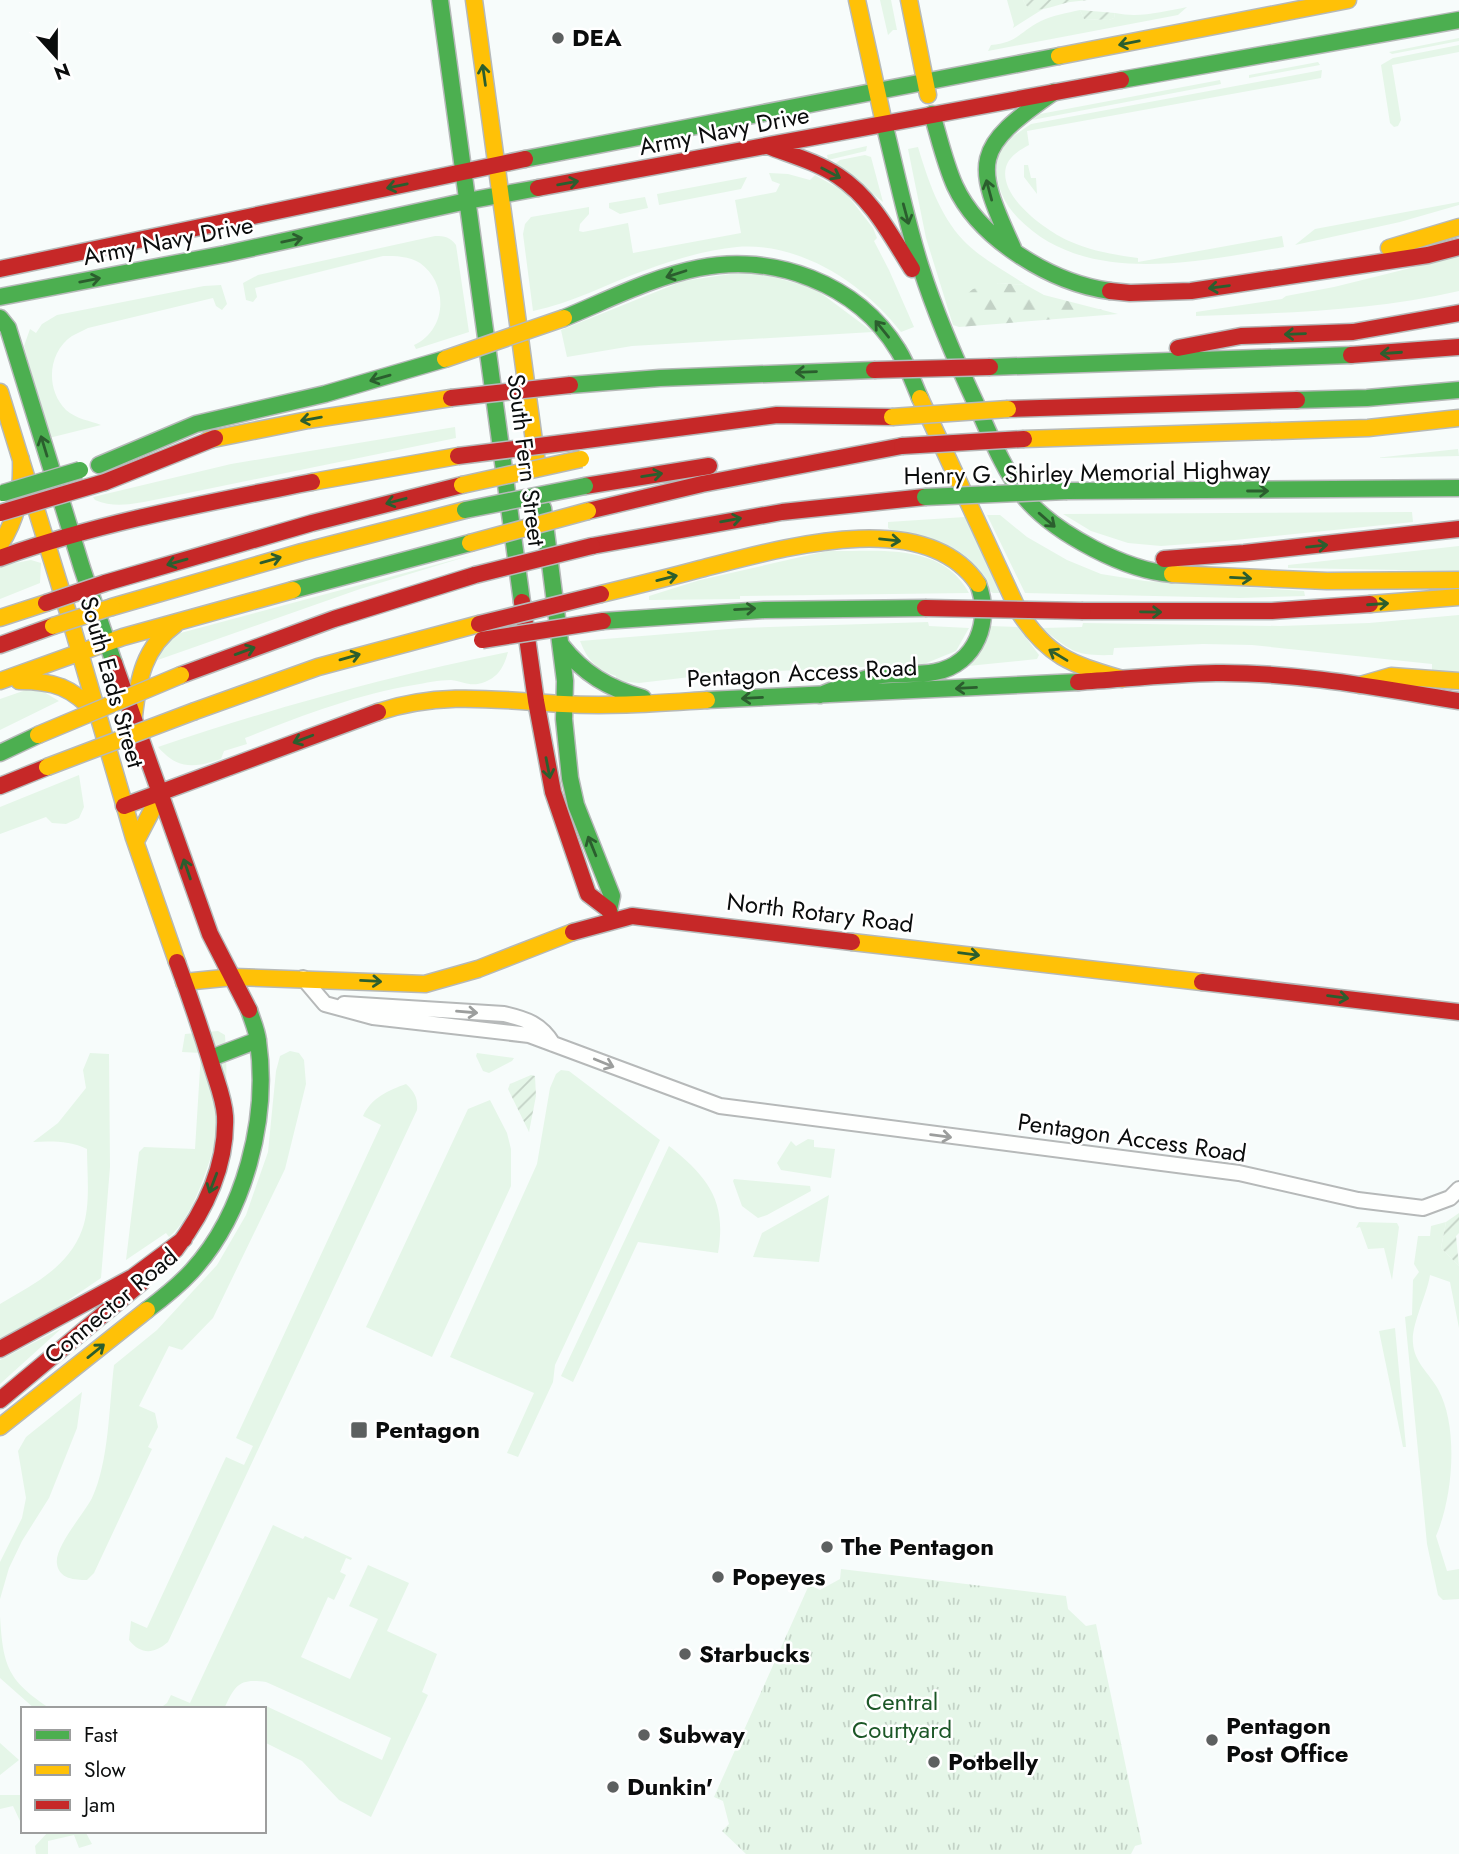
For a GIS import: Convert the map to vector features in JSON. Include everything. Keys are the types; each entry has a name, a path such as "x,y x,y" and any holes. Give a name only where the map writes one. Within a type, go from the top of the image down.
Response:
{"main road":[{"name":"South Fern Street","path":"440,0 536,701 553,792 588,894 611,915"},
{"name":"South Fern Street","path":"474,0 560,644 570,778 576,805 612,896 611,915"},
{"path":"856,0 903,206 930,297 983,423 1025,497 1056,528 1078,541 1146,569 1179,574 1327,581 1459,580"},
{"path":"909,0 932,114 961,198 986,230 1016,252 1060,278 1105,290 1130,293 1191,291 1428,255 1459,247"},
{"name":"Army Navy Drive","path":"0,269 464,172 1348,0"},
{"name":"Army Navy Drive","path":"0,297 225,254 467,201 1458,20"},
{"path":"1016,252 989,193 986,176 988,154 1004,129 1054,92"},
{"path":"768,146 832,173 861,194 881,220 930,297"},
{"path":"1310,272 1459,227"},
{"path":"99,465 196,424 324,394 445,359 564,318 667,277 702,267 754,264 789,269 839,291 869,313 898,350 1020,612 1037,639 1063,660 1122,679"},
{"path":"1101,363 1241,336 1353,332 1416,323 1459,313"},
{"name":"South Eads Street","path":"0,318 8,328 71,535 210,934 234,977"},
{"path":"0,494 99,465 308,420 451,398 570,385 660,378 1366,355 1459,347"},
{"path":"642,449 757,432 892,417 1008,409 1367,398 1459,390"},
{"name":"South Eads Street","path":"0,393 81,654 124,806 184,982"},
{"path":"0,558 71,535 290,486 458,456 777,415 892,417"},
{"path":"0,645 111,607 302,552 465,510 698,467 902,446 1024,439 1367,428 1459,418"},
{"path":"0,513 105,482 215,438"},
{"path":"0,681 188,618 588,511 691,486 902,446"},
{"path":"0,618 104,583 299,527 462,485 587,458"},
{"path":"0,545 19,510 23,491 22,459"},
{"name":"Henry G. Shirley Memorial Highway","path":"0,753 181,675 334,619 475,575 592,546 782,512 925,497 1067,491 1459,488"},
{"path":"1103,552 1140,558 1213,556 1459,529"},
{"path":"0,786 318,667 479,624 790,548 871,539 901,541 929,548 957,561 975,578 984,598 985,626 980,638 964,659 941,671 877,675 820,695"},
{"path":"217,704 482,640 603,621 777,608 1272,611 1459,597"},
{"path":"134,716 136,687 150,648 164,632 188,618"},
{"path":"560,644 584,673 592,678 632,695 658,702"},
{"name":"Pentagon Access Road","path":"124,806 343,724 416,701 439,698 565,704 658,702 1216,673 1360,685 1459,701"},
{"path":"1360,685 1391,676 1459,681"},
{"path":"0,681 41,680 58,683 76,693 96,713"},
{"path":"136,841 161,793"},
{"name":"North Rotary Road","path":"184,982 234,977 425,984 455,978 611,915 660,918 1459,1012"},
{"name":"Connector Road","path":"0,1427 192,1271 212,1245 231,1211 250,1164 260,1105 258,1040 246,1001 234,977"},
{"name":"Connector Road","path":"0,1400 184,1240 215,1181 225,1137 225,1116 211,1058 184,982"},
{"path":"211,1058 258,1040"},
{"path":"0,1349 158,1264"}],"street":[{"name":"Pentagon Access Road","path":"303,978 325,1004 373,1017 529,1035 720,1106 1240,1173 1358,1200 1423,1208 1450,1198 1459,1189"}],"green space":[{"path":"880,0 891,0 897,30 888,35"},
{"path":"1007,0 1023,0 1029,7 1043,9 1013,28"},
{"path":"1023,0 1088,0 1037,10 1026,6"},
{"path":"1187,7 1178,15 988,51 991,45 1008,42 1041,21 1065,13 1080,10 1084,19 1109,20 1114,18 1115,13 1142,15"},
{"path":"1080,10 1115,13 1114,18 1109,20 1084,19"},
{"path":"1459,38 1459,41 1392,54 1389,52"},
{"path":"1459,45 1459,52 1392,65 1401,120 1398,126 1394,127 1390,123 1381,65 1393,58"},
{"path":"1318,62 1320,65 1249,78 1249,75"},
{"path":"1322,70 1321,78 1027,131 1029,145 1012,157 1006,167 1009,190 1026,212 1060,236 1094,250 1138,258 1138,262 1282,236 1284,247 1180,262 1145,264 1110,262 1076,254 1045,240 1018,218 1001,193 997,175 1000,145 1031,124"},
{"path":"1220,80 1221,84 1032,120 1040,114"},
{"path":"867,146 866,151 828,160 827,155"},
{"path":"918,147 935,196 955,230 977,253 1026,285 999,283 959,301 959,327 953,325 926,238 908,149"},
{"path":"865,155 871,157 883,202 835,164 840,160"},
{"path":"1024,165 1028,165 1031,178 1036,178 1037,194 1024,177"},
{"path":"769,173 788,174 810,180 815,175 845,192 873,228 877,238 874,241 914,327 901,332 869,298 829,270 784,251 761,247 725,248 689,256 533,311 523,234 525,224 531,217 589,207 589,214 580,224 579,231 628,223 633,253 741,233 735,200 776,192 780,184 772,181"},
{"path":"747,177 741,189 659,205 657,194"},
{"path":"645,197 648,208 620,214 609,208 609,203"},
{"path":"1459,202 1459,205 1400,222 1295,245 1315,229"},
{"path":"435,236 452,240 456,245 469,332 416,349 414,345 433,329 438,318 440,294 429,272 420,263 402,257 383,256 255,288 257,297 253,302 246,300 243,283 258,275"},
{"path":"1459,256 1459,291 1361,307 1196,316 1196,312 1282,299"},
{"path":"751,271 814,288 873,332 632,346 567,357 561,330 683,281"},
{"path":"999,283 1026,285 1044,295 1118,314 959,327 959,301 973,289"},
{"path":"221,285 227,304 222,310 216,306 213,298 88,328 64,343 58,351 52,371 52,382 59,401 70,413 101,425 49,438 24,346 30,329 36,333 42,324 57,315"},
{"path":"455,427 456,438 159,499 119,505 103,503 93,497 231,464"},
{"path":"1458,449 1459,456 1375,458"},
{"path":"1412,512 1413,522 1161,546 1128,543 1091,531 1063,514"},
{"path":"987,515 1000,515 1027,537 1067,560 1101,574 1145,581 1304,591 1305,596 1240,598 1025,593"},
{"path":"965,517 1000,593 993,593 888,528 888,522"},
{"path":"1459,546 1459,571 1288,568 1288,565"},
{"path":"827,551 887,551 925,557 957,576 969,593 649,600 649,596 700,580"},
{"path":"472,555 360,589 152,662 173,635"},
{"path":"31,560 41,563 40,583 0,599 0,566"},
{"path":"1459,615 1459,672 1432,671 1432,664 1252,645 1114,648 1113,655 1090,655 1075,651 1042,628 1082,627 1083,623 1280,626 1369,623"},
{"path":"928,622 929,626 969,628 956,651 924,664 716,674 639,683 616,681 616,676 594,663 580,641 741,628"},
{"path":"990,626 1018,627 1039,655 1037,659 968,666"},
{"path":"508,652 500,671 482,683 437,681 350,700 245,738 247,744 224,751 221,759 211,762 187,765 172,760 158,747 332,694 419,671"},
{"path":"26,690 44,692 59,701 0,730 0,699"},
{"path":"79,775 84,807 79,818 66,824 52,823 46,817 0,834 0,807"},
{"path":"218,1031 225,1035 226,1089 220,1124 199,1190 180,1226 169,1237 166,1233 126,1260 139,1152 144,1147 195,1149 201,1053 182,1052 185,1034"},
{"path":"290,1051 299,1053 304,1060 306,1084 285,1169 213,1318 182,1350 169,1346 139,1406 155,1413 158,1427 148,1447 152,1449 94,1573 87,1580 68,1578 58,1569 57,1557 98,1484 108,1433 114,1365 157,1330 217,1265 246,1215 268,1152 276,1071 280,1056"},
{"path":"90,1053 109,1054 110,1167 101,1278 51,1312 0,1338 0,1304 58,1265 76,1243 85,1221 88,1200 87,1149 61,1142 33,1142 58,1123 86,1088 83,1070"},
{"path":"477,1053 514,1058 489,1073 483,1071"},
{"path":"561,1070 569,1071 660,1140 555,1365 553,1382 518,1457 507,1453 534,1393 450,1357 537,1164 550,1088 556,1074"},
{"path":"531,1075 535,1076 536,1096 529,1132 508,1089 510,1084"},
{"path":"406,1084 415,1096 417,1110 168,1642 153,1651 138,1648 129,1640 131,1621 147,1628 226,1457 244,1465 253,1446 236,1438 381,1125 363,1116 376,1100"},
{"path":"490,1100 507,1133 511,1149 511,1186 432,1357 366,1327 468,1109"},
{"path":"808,1139 814,1140 814,1147 835,1149 831,1178 781,1170 777,1163 791,1141 796,1146"},
{"path":"669,1146 694,1168 712,1192 720,1219 718,1253 638,1242 573,1382 561,1376"},
{"path":"734,1179 810,1186 811,1191 758,1218 742,1206"},
{"path":"829,1195 819,1262 753,1257 762,1233"},
{"path":"1459,1213 1459,1233 1456,1236 1459,1266 1441,1248 1446,1222"},
{"path":"1359,1222 1397,1223 1399,1227 1392,1280 1384,1248 1368,1249 1360,1227 1356,1228"},
{"path":"1446,1222 1441,1248 1459,1266 1459,1328 1450,1282 1430,1275 1413,1336 1416,1356 1438,1389 1449,1423 1450,1482 1436,1536 1447,1571 1459,1569 1459,1599 1443,1600 1438,1595 1427,1544 1405,1317 1412,1315 1413,1280 1419,1272 1414,1264 1418,1236 1430,1236 1431,1226"},
{"path":"62,1328 0,1384 0,1360"},
{"path":"1395,1328 1406,1447 1403,1447 1379,1331"},
{"path":"82,1392 77,1428 49,1498 22,1541 9,1568 0,1599 0,1562 22,1518 26,1498 18,1451 26,1437"},
{"path":"273,1525 303,1539 305,1536 352,1558 346,1558 340,1572 346,1575 334,1600 328,1597 301,1657 350,1679 378,1619 349,1606 368,1565 409,1583 387,1631 437,1654 422,1692 428,1695 371,1817 339,1800 302,1761 266,1743 266,1707 254,1707 266,1706 382,1760 391,1738 266,1682 250,1681 239,1685 225,1707 162,1707 171,1695 190,1703"},
{"name":"Central Courtyard","path":"841,1569 1066,1596 1068,1609 1086,1626 1096,1624 1142,1844 1135,1846 1131,1854 746,1854 722,1831 729,1824 723,1801 714,1797 809,1585 820,1590 840,1579"},
{"path":"0,1616 3,1648 10,1671 25,1690 48,1707 33,1707 0,1678"},
{"path":"0,1743 19,1760 0,1775"},
{"path":"0,1795 21,1795 21,1821 13,1806 0,1809"},
{"path":"47,1833 86,1833 92,1844 79,1848 74,1835 48,1841 48,1854 36,1854 35,1846"}],"traffic: fast":[{"path":"440,0 522,602"},
{"path":"1121,80 1459,20"},
{"path":"525,159 1059,56"},
{"path":"1013,248 991,195 987,175 988,158 995,143 1008,128 1054,92"},
{"path":"932,114 955,186 966,206 982,224 1020,256 1042,268 1065,279 1110,291"},
{"path":"884,123 911,232 933,303 999,455 1012,478 1040,513 1074,538 1134,566 1172,574"},
{"path":"0,297 225,254 538,188"},
{"path":"564,318 647,283 699,268 727,264 784,270 811,278 860,307 881,327 898,350 920,398"},
{"path":"0,318 8,328 114,663"},
{"path":"990,367 1351,355"},
{"path":"99,465 196,424 325,394 445,359"},
{"path":"570,385 660,378 874,370"},
{"path":"1297,400 1367,398 1459,390"},
{"path":"3,493 80,470"},
{"path":"465,510 585,486"},
{"path":"1067,491 1459,488"},
{"path":"925,497 1067,491"},
{"path":"543,508 565,681 564,719 570,778 576,805 612,896 609,910 613,920"},
{"path":"293,590 470,543"},
{"path":"820,695 876,676 935,672 961,660 971,650 982,626 982,598 978,584"},
{"path":"603,621 764,610 925,608"},
{"path":"561,645 598,679 643,698"},
{"path":"707,700 1078,682"},
{"path":"0,753 38,735"},
{"path":"147,1310 187,1276 211,1248 239,1193 249,1163 260,1101 258,1041 249,1010"},
{"path":"211,1058 258,1040"}],"traffic: slow":[{"path":"474,0 537,463"},
{"path":"857,0 884,123"},
{"path":"909,0 928,95"},
{"path":"1059,56 1348,0"},
{"path":"1389,248 1459,227"},
{"path":"445,359 564,318"},
{"path":"0,392 134,838 177,962"},
{"path":"208,440 308,420 451,398"},
{"path":"920,398 1019,612 1041,640 1063,657 1089,669 1122,679"},
{"path":"892,417 1008,409"},
{"path":"1024,439 1368,428 1459,418"},
{"path":"312,482 458,456"},
{"path":"0,545 18,504 21,459"},
{"path":"462,485 581,459"},
{"path":"112,607 302,552 465,510"},
{"path":"470,543 588,511"},
{"path":"601,594 768,552 847,539 886,539 922,545 954,560 978,584"},
{"path":"1172,574 1327,581 1459,580"},
{"path":"0,681 123,637 293,590"},
{"path":"1370,604 1459,597"},
{"path":"0,618 46,603"},
{"path":"53,626 112,607"},
{"path":"134,716 144,665 156,643 176,624"},
{"path":"195,711 318,667 479,624"},
{"path":"38,735 181,675"},
{"path":"1360,685 1391,676 1459,681"},
{"path":"19,681 43,682 62,687 96,713"},
{"path":"378,712 401,705 447,699 599,705 707,700"},
{"path":"47,767 195,711"},
{"path":"136,841 161,793"},
{"path":"184,982 234,977 425,984 478,969 573,932"},
{"path":"852,942 1202,982"},
{"path":"0,1427 147,1310"}],"traffic: jam":[{"path":"538,188 1121,80"},
{"path":"768,146 821,167 850,185 880,218 912,269"},
{"path":"0,269 525,159"},
{"path":"1110,291 1191,291 1428,255 1459,247"},
{"path":"1178,348 1241,336 1353,332 1459,313"},
{"path":"1351,355 1459,347"},
{"path":"874,370 990,367"},
{"path":"451,398 570,385"},
{"path":"1008,409 1297,400"},
{"path":"579,441 777,415 892,417"},
{"path":"105,482 215,438"},
{"path":"902,446 1024,439"},
{"path":"458,456 579,441"},
{"path":"588,511 702,484 902,446"},
{"path":"585,486 709,466"},
{"path":"0,513 105,482"},
{"path":"0,558 115,524 312,482"},
{"path":"105,583 312,523 462,485"},
{"path":"592,546 782,512 925,497"},
{"path":"1164,559 1244,553 1459,529"},
{"path":"475,575 592,546"},
{"path":"181,675 334,619 475,575"},
{"path":"46,603 105,583"},
{"path":"479,624 601,594"},
{"path":"522,602 536,701 553,792 588,894 609,910"},
{"path":"1083,611 1272,611 1370,604"},
{"path":"925,608 1083,611"},
{"path":"482,640 603,621"},
{"path":"0,645 53,626"},
{"path":"114,663 210,934 249,1010"},
{"path":"1078,682 1182,674 1246,673 1338,682 1459,701"},
{"path":"124,806 378,712"},
{"path":"0,786 47,767"},
{"path":"573,932 632,916 852,942"},
{"path":"175,1250 205,1204 218,1170 225,1135 225,1116 219,1087 177,962"},
{"path":"1202,982 1459,1012"},
{"path":"0,1349 133,1277 184,1239"},
{"path":"0,1400 142,1282"}],"place":[{"name":"DEA","path":"558,38"},
{"name":"Pentagon","path":"359,1430"},
{"name":"The Pentagon","path":"827,1547"},
{"name":"Popeyes","path":"718,1577"},
{"name":"Starbucks","path":"685,1654"},
{"name":"Subway","path":"644,1735"},
{"name":"Pentagon Post Office","path":"1212,1740"},
{"name":"Potbelly","path":"934,1762"},
{"name":"Dunkin'","path":"613,1787"}]}
